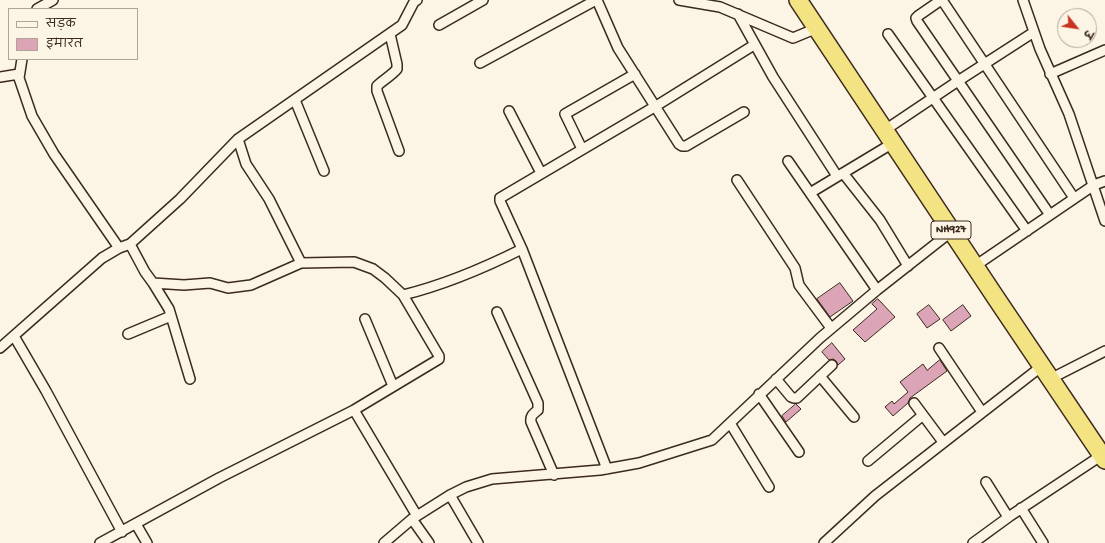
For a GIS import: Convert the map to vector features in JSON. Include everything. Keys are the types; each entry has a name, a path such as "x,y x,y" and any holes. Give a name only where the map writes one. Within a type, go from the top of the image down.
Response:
{"highway":[{"name":"NH927","path":"798,0 1104,457"}],"street":[{"path":"39,8 53,0"},
{"path":"0,348 102,258 119,248 130,244 180,199 238,140 402,25 414,2 417,0"},
{"path":"438,25 483,0"},
{"path":"480,63 597,0 618,48 679,144 686,146 744,112"},
{"path":"685,0 720,7 793,38 817,28"},
{"path":"1050,215 916,18 918,16 941,0 1074,198"},
{"path":"1023,0 1050,74 1069,114 1105,221"},
{"path":"738,14 773,78 840,175 880,220 908,266"},
{"path":"810,193 840,175 889,137 933,98 1034,32"},
{"path":"390,34 397,69 391,76 377,86 377,91 399,151"},
{"path":"888,34 1027,231"},
{"path":"607,469 522,249 500,198 656,106 754,45"},
{"path":"1050,74 1105,50"},
{"path":"22,60 18,74 32,116 54,154 119,248"},
{"path":"0,77 18,74"},
{"path":"582,149 564,114 635,74"},
{"path":"295,100 324,171"},
{"path":"509,111 541,173"},
{"path":"238,140 246,164 269,198 301,263"},
{"path":"788,161 877,290"},
{"path":"737,180 795,268 799,285 831,328"},
{"path":"975,266 1074,198 1094,185 1105,181"},
{"path":"384,543 415,517 450,495 466,487 492,479 554,475 607,469 639,463 712,440 831,328 952,231"},
{"path":"130,244 145,272 154,283 169,309 190,379"},
{"path":"403,295 424,290 486,266 522,249"},
{"path":"100,543 219,478 354,410 439,359 439,356 403,295 373,269 354,262 301,263 251,285 228,288 210,283 184,285 154,283"},
{"path":"497,312 538,403 538,410 530,418 554,475"},
{"path":"128,334 171,316"},
{"path":"366,319 393,386"},
{"path":"14,336 46,391 122,532"},
{"path":"939,348 982,412"},
{"path":"824,543 875,496 982,412 1046,372 1105,351"},
{"path":"776,379 791,397 798,398 832,365"},
{"path":"820,376 854,417"},
{"path":"760,394 799,452"},
{"path":"914,403 943,442"},
{"path":"354,410 429,543"},
{"path":"868,462 923,415"},
{"path":"730,423 769,487"},
{"path":"974,543 1021,508 1104,457"},
{"path":"986,482 1008,517"},
{"path":"450,495 478,543"},
{"path":"1021,508 1043,543"},
{"path":"136,524 146,543"}],"building":[{"path":"840,283 853,301 830,317 817,299"},
{"path":"878,299 895,317 865,342 853,330 877,309 872,304"},
{"path":"929,305 940,319 927,328 917,314"},
{"path":"963,305 971,316 951,331 943,320"},
{"path":"832,343 845,359 838,365 836,361 833,359 829,360 822,352"},
{"path":"940,360 947,371 910,398 908,403 893,416 885,407 892,401 894,404 908,392 900,382 923,364 927,370"},
{"path":"796,404 801,409 786,422 782,416"}]}
